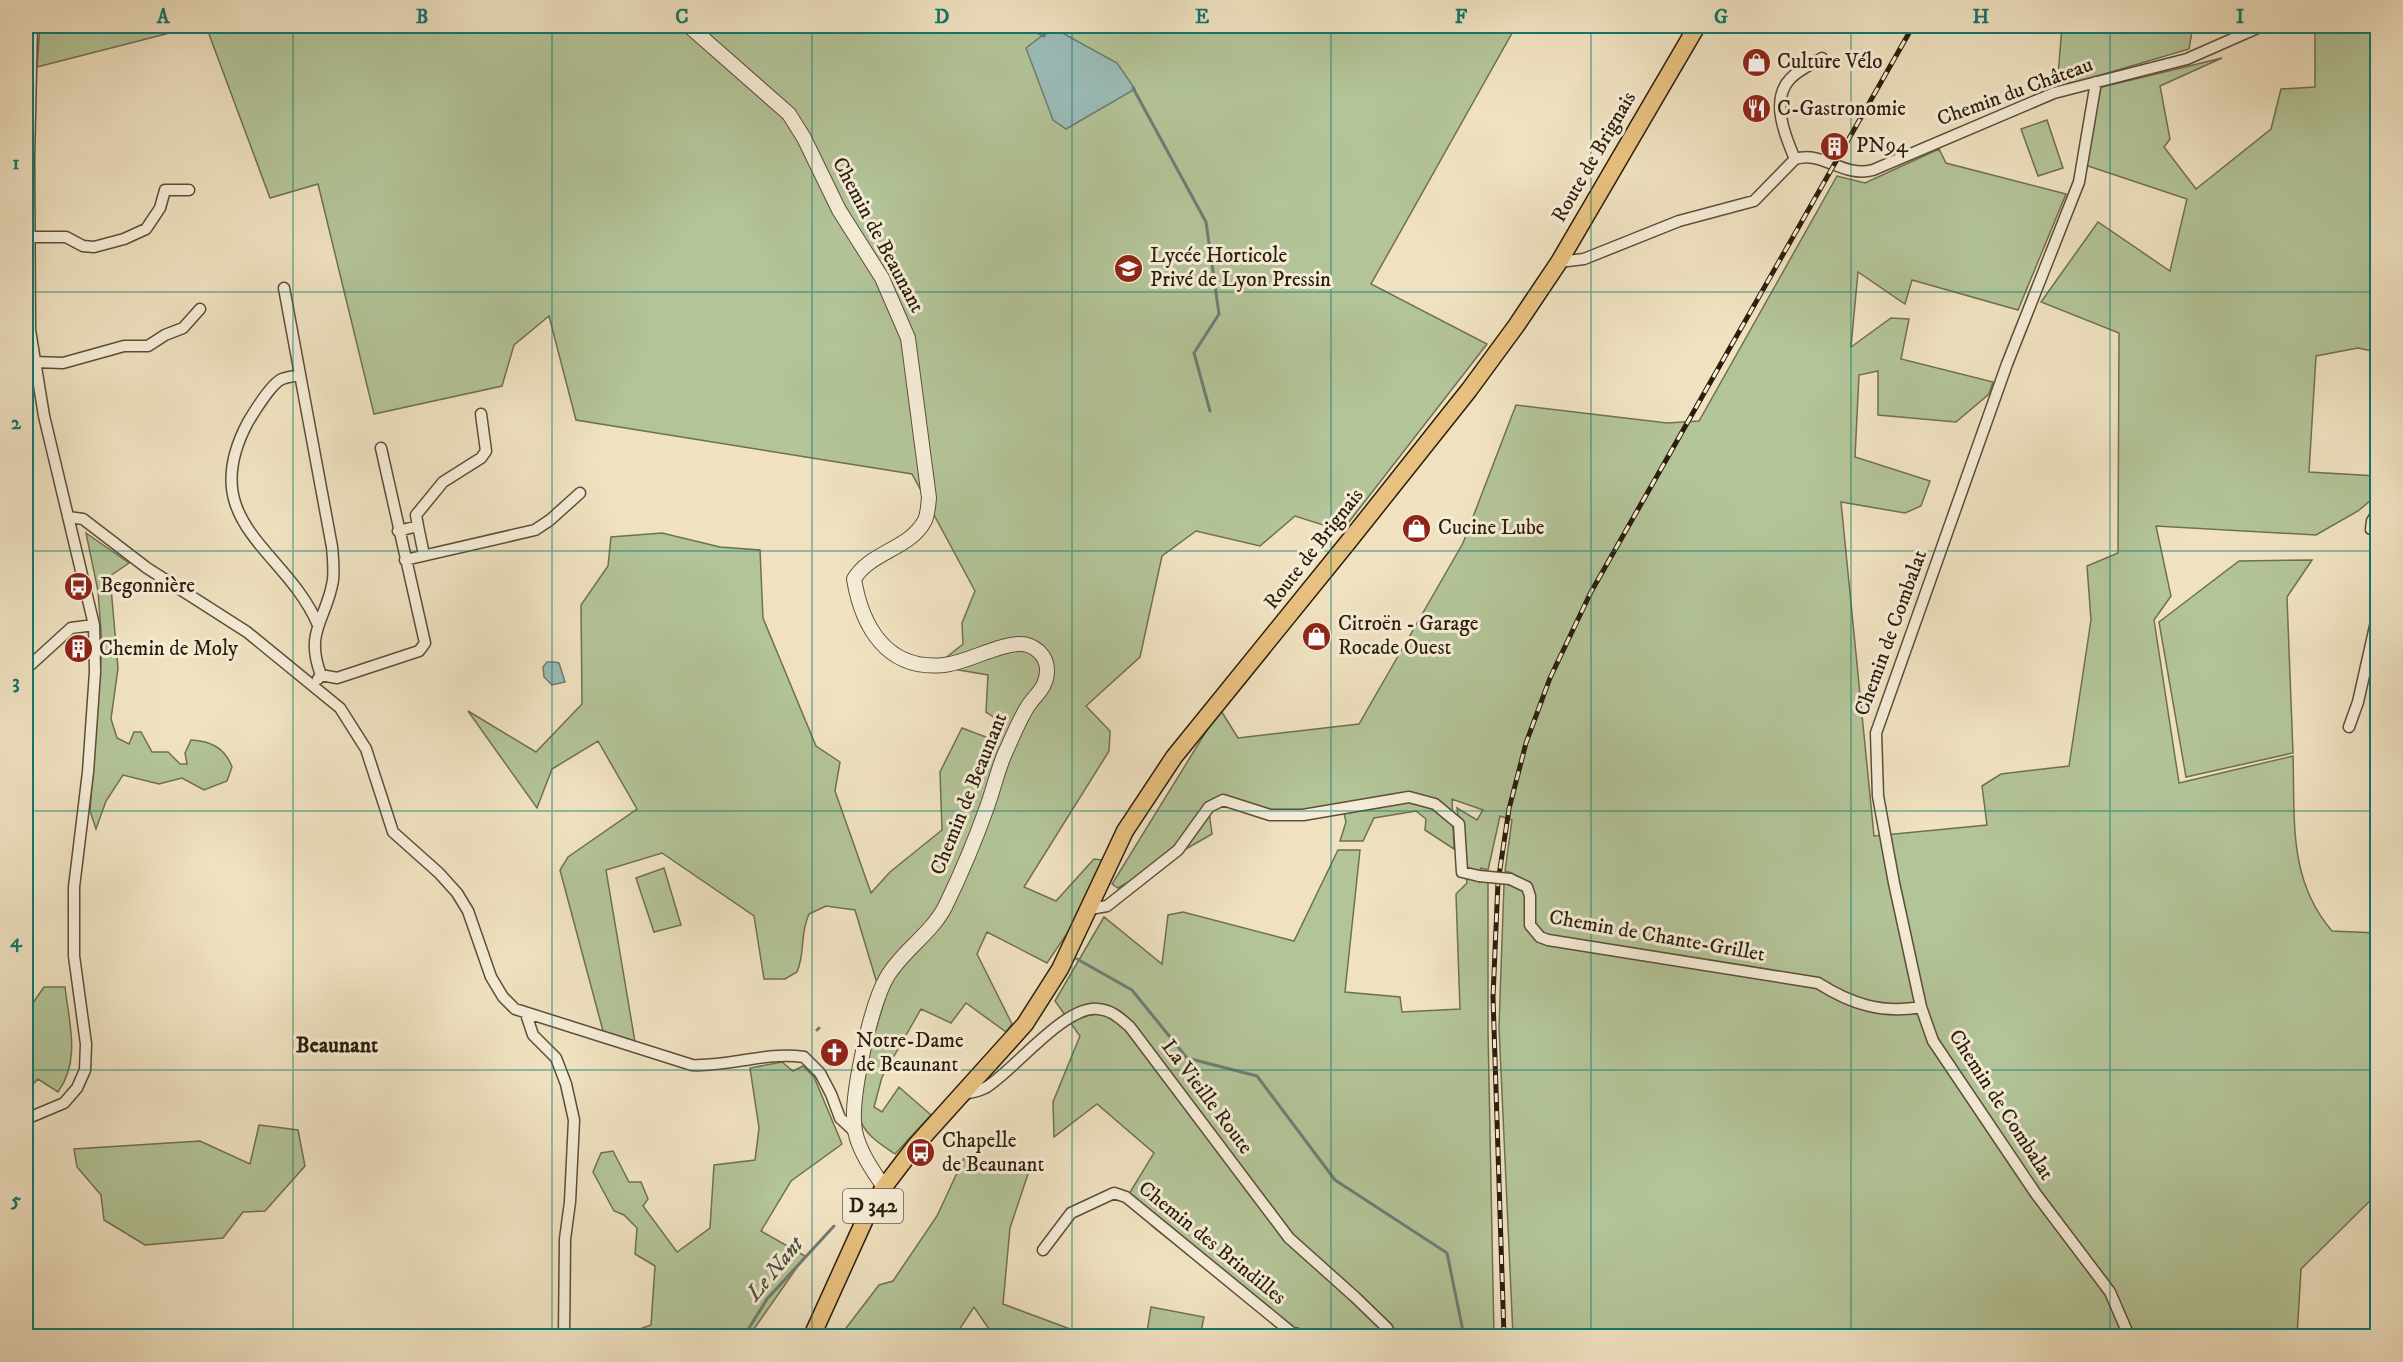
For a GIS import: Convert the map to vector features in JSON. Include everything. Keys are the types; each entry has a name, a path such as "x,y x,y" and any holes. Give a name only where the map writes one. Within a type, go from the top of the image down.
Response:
{"main road":[{"name":"Route de Brignais","path":"962,1094 1025,1024 1060,969 1125,831 1174,757 1262,651 1469,390 1559,262 1696,26"},
{"name":"D 342","path":"813,1336 866,1217 884,1187 916,1144 962,1094"}],"street":[{"path":"26,1119 64,1103 77,1088 85,1070 86,1044 74,956 73,925 74,887 88,772 95,672 94,625 44,416 30,330 32,26"},
{"name":"Chemin de Beaunant","path":"689,26 789,114 804,138 839,210 882,278 909,338 929,498 925,521 913,534 861,567 854,579 858,600 868,626 891,654 909,662 943,665 1018,644 1031,646 1043,656 1048,669 1045,687 1029,705 1004,755 979,830 941,914 888,976 879,995 856,1085 854,1108 855,1132 872,1169 884,1187"},
{"name":"Chemin du Château","path":"1795,159 1816,158 1852,173 1873,170 2054,93 2187,59 2262,26"},
{"path":"1559,262 1584,259 1679,222 1754,201 1795,159 1782,122 1782,91 1790,79 1822,58"},
{"name":"Chemin de Combalat","path":"2096,82 2079,182 2007,364 1876,733 1878,796 1894,883 1921,1007 1933,1041 2036,1194 2110,1292 2129,1336"},
{"path":"29,237 66,237 83,246 94,247 124,239 146,229 160,208 165,190 189,190"},
{"path":"284,288 332,547 333,580 314,638 315,658 321,675"},
{"path":"35,362 63,363 124,346 148,346 165,335 183,328 200,309"},
{"path":"300,375 280,380 254,411 239,439 232,471 235,503 247,531 308,601 318,625"},
{"path":"424,555 416,515 443,482 482,458 486,451 481,414"},
{"path":"321,675 338,678 419,651 426,643 398,531 381,448"},
{"path":"405,560 535,530 580,493"},
{"path":"2378,512 2372,521 2371,529 2378,531"},
{"path":"68,517 83,519 147,568 247,632 340,708 366,749 393,832 439,873 457,893 468,911 491,977 503,997 515,1009 692,1065 717,1066 771,1056 804,1057 820,1073 840,1118 855,1132"},
{"path":"398,531 418,526"},
{"path":"2349,727 2358,702 2378,613"},
{"path":"26,669 71,628 94,625"},
{"path":"312,686 321,675"},
{"name":"Chemin de Chante-Grillet","path":"1090,909 1107,906 1178,850 1209,807 1223,800 1270,815 1303,815 1409,797 1435,804 1459,824 1462,872 1510,879 1527,888 1530,896 1530,925 1540,937 1818,983 1846,1000 1872,1007 1901,1009 1921,1007"},
{"name":"La Vieille Route","path":"962,1094 986,1087 1025,1051 1079,1013 1097,1008 1115,1014 1130,1027 1289,1238 1388,1328 1391,1336"},
{"path":"526,1014 533,1035 556,1058 566,1084 574,1120 570,1202 565,1239 564,1336"},
{"name":"Chemin des Brindilles","path":"1043,1250 1071,1213 1114,1193 1126,1197 1291,1332 1304,1336"}],"green space":[{"path":"40,26 197,26 37,67"},
{"path":"206,26 1516,26 1371,284 1487,344 1342,531 1295,516 1260,546 1196,531 1162,556 1140,657 1086,706 1110,731 1109,751 1024,887 1056,901 1094,859 1102,860 1070,929 1047,963 987,932 977,954 1012,1024 1006,1032 966,1003 951,1023 921,1009 882,1077 874,1107 882,1112 899,1087 931,1115 895,1154 865,1130 860,1118 859,1105 864,1073 887,991 876,980 855,910 826,906 809,914 797,972 785,979 764,979 754,916 662,853 606,870 635,1042 603,1031 560,870 568,857 637,809 598,741 552,769 537,808 468,711 536,752 582,704 581,605 608,566 611,537 662,533 720,547 760,550 763,618 816,746 840,762 835,791 871,893 890,872 942,830 940,772 962,728 991,739 995,718 986,712 988,675 953,669 943,660 963,644 962,623 975,591 912,474 576,420 549,316 514,345 502,386 374,414 318,184 270,198"},
{"path":"2062,26 2193,26 2189,49 2057,88"},
{"path":"2315,26 2377,26 2377,352 2358,348 2316,356 2309,472 2377,476 2377,495 2358,511 2316,535 2156,526 2171,596 2154,620 2179,783 2293,756 2297,848 2308,891 2332,931 2377,933 2377,1194 2301,1269 2297,1336 1513,1336 1499,1027 1504,884 1511,884 1512,873 1505,871 1512,820 1500,816 1488,870 1481,868 1478,878 1488,882 1488,1031 1494,1336 1291,1336 1152,1226 1129,1194 1154,1153 1097,1104 1054,1137 1053,1102 1080,1036 1055,1001 1104,917 1162,964 1168,915 1183,912 1294,941 1338,850 1360,850 1345,992 1400,997 1402,1012 1460,1009 1456,894 1467,883 1457,808 1477,820 1483,810 1452,799 1454,849 1425,830 1426,819 1416,811 1374,818 1363,841 1340,841 1346,822 1342,804 1300,811 1270,811 1244,802 1208,804 1212,834 1118,888 1112,884 1220,709 1238,738 1359,724 1463,543 1516,405 1667,423 1699,421 1837,176 1865,183 1939,149 1946,163 2066,194 2018,310 1912,280 1905,304 1858,272 1851,347 1891,318 1909,319 1901,359 1993,382 1989,394 1956,422 1878,415 1878,371 1859,375 1855,457 1930,481 1921,506 1905,513 1841,502 1874,836 1987,825 1982,786 2001,774 2069,766 2091,620 2087,566 2118,553 2119,333 2041,302 2098,222 2170,271 2187,199 2085,165 2098,88 2222,58 2160,86 2170,139 2164,147 2196,189 2271,129 2281,89 2315,87"},
{"path":"2047,120 2063,168 2038,176 2021,129"},
{"path":"86,533 129,563 110,576 118,668 111,719 117,738 129,744 134,732 141,732 152,752 168,752 180,764 187,764 185,753 191,740 205,742 221,750 232,767 227,781 204,790 182,778 159,784 123,775 106,801 96,829 90,811 102,646 98,591"},
{"path":"2312,560 2287,597 2293,753 2186,777 2159,622 2239,561"},
{"path":"664,868 681,925 654,932 636,878"},
{"path":"44,987 65,987 69,1014 71,1054 65,1080 58,1092 38,1079 26,1091 26,1075 29,1074 26,1013"},
{"path":"782,1062 793,1071 803,1066 814,1077 842,1144 791,1181 761,1231 805,1256 749,1336 636,1336 634,1331 651,1325 655,1266 635,1254 637,1228 624,1215 614,1211 593,1172 601,1153 613,1151 629,1182 641,1182 648,1199 643,1206 677,1252 710,1228 714,1165 755,1160 759,1128 750,1068"},
{"path":"259,1125 298,1130 305,1166 265,1211 243,1212 223,1238 145,1245 104,1220 101,1195 77,1167 74,1149 200,1141 250,1164"},
{"path":"964,1158 986,1166 1031,1165 1010,1228 1003,1304 1089,1336 1007,1336 991,1332 974,1307 955,1336 840,1336 879,1285 893,1281 937,1216"},
{"path":"1151,1307 1204,1317 1200,1336 1169,1336 1147,1332"}],"water":[{"path":"1057,30 1117,63 1135,89 1066,129 1053,120 1026,48 1043,35"},
{"path":"547,662 559,663 565,682 552,685 544,677 543,667"}],"waterway":[{"path":"1025,26 1044,36"},
{"path":"1133,88 1206,222 1219,314 1194,353 1210,411"},
{"path":"1077,959 1132,990 1187,1058 1257,1076 1335,1180 1447,1253 1464,1336"},
{"name":"Le Nant","path":"744,1336 767,1299 834,1226"}],"railway":[{"path":"1504,1336 1493,997 1498,882 1509,809 1526,743 1550,678 1591,592 1913,26"}],"place":[{"name":"Culture Vélo","path":"1756,62"},
{"name":"C-Gastronomie","path":"1756,109"},
{"name":"PN94","path":"1835,146"},
{"name":"Lycée Horticole Privé de Lyon Pressin","path":"1129,268"},
{"name":"Cucine Lube","path":"1417,528"},
{"name":"Begonnière","path":"79,586"},
{"name":"Citroën - Garage Rocade Ouest","path":"1317,636"},
{"name":"Chemin de Moly","path":"78,649"},
{"name":"Notre-Dame de Beaunant","path":"835,1053"},
{"name":"Chapelle de Beaunant","path":"921,1153"}],"district":[{"name":"Beaunant","path":"337,1045"}]}
